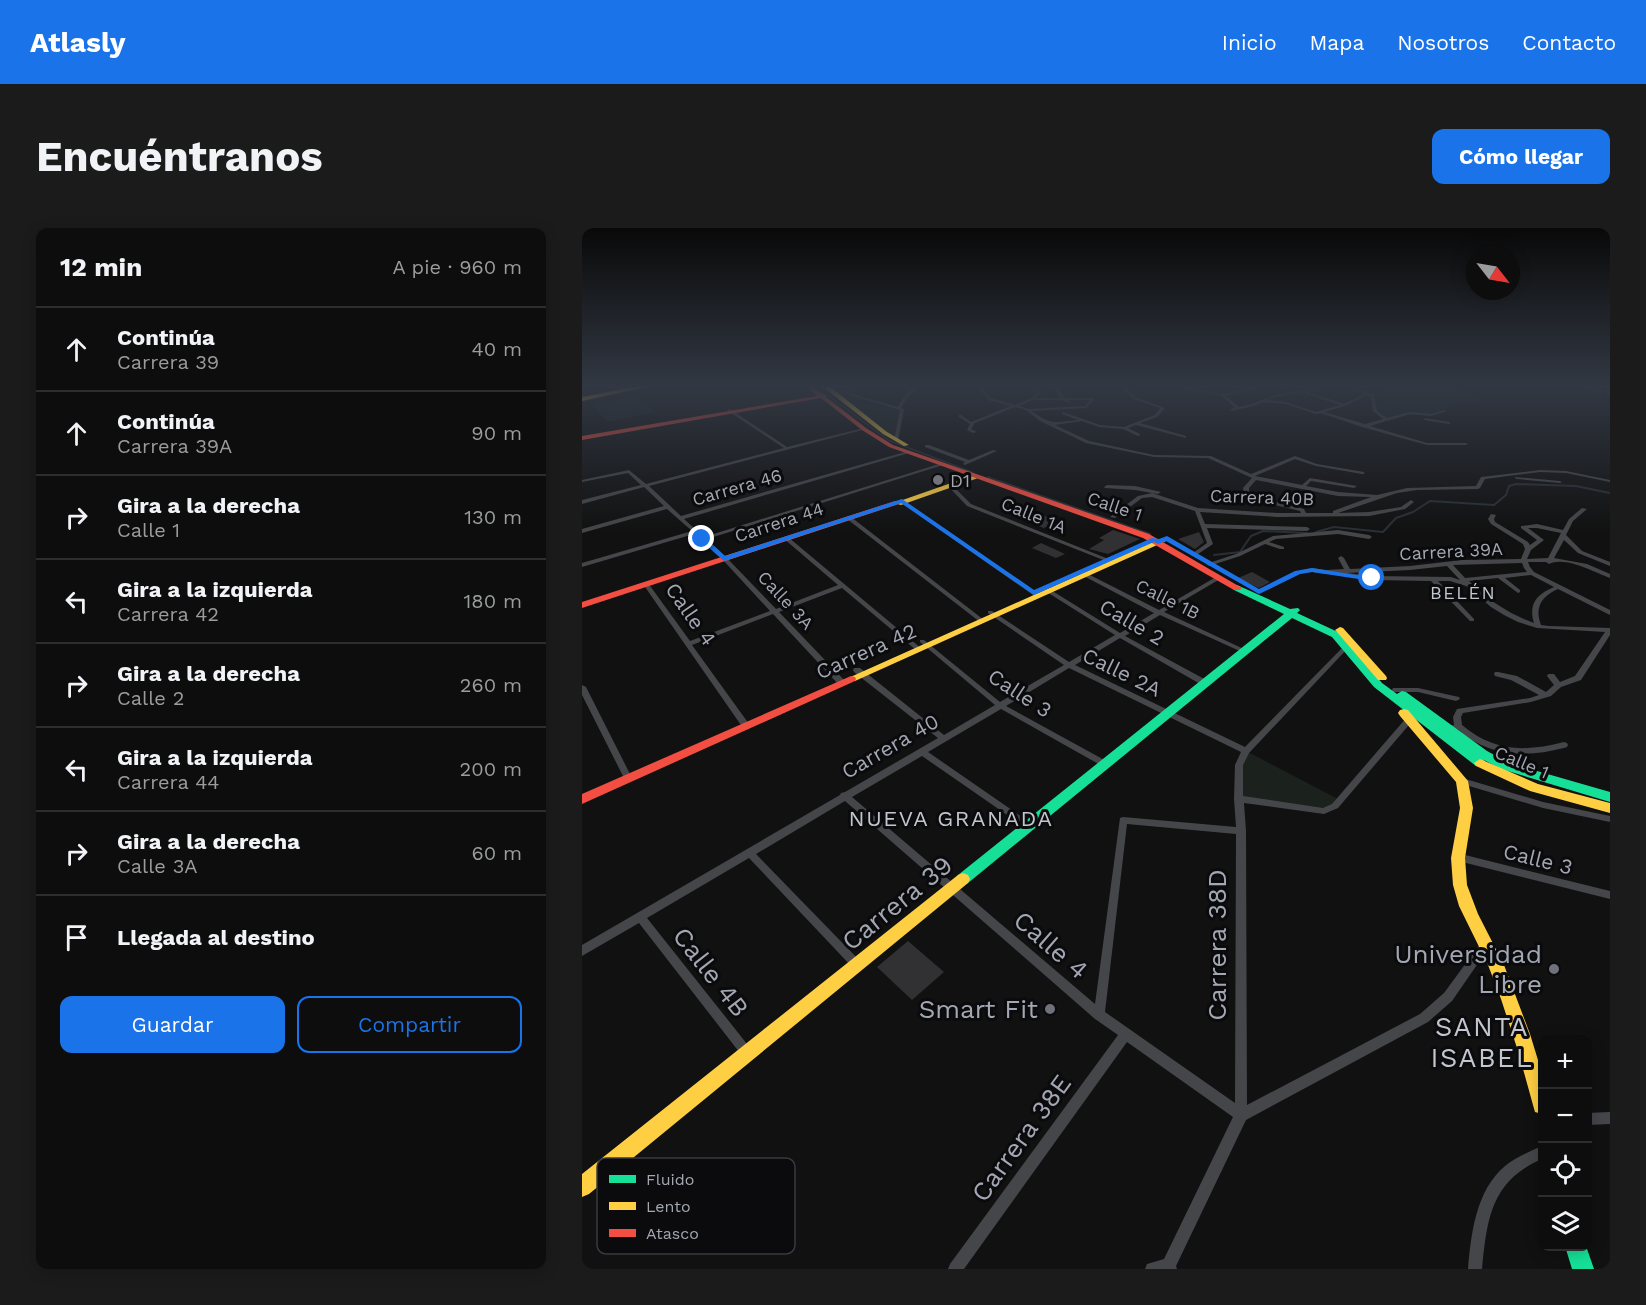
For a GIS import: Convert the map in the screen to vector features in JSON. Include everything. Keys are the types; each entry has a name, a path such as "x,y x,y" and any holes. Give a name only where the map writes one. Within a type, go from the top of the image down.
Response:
{"main road":[{"name":"Calle 1","path":"874,435 907,453 956,465"},
{"name":"Calle 1","path":"888,435 896,440 981,475 1160,539 1218,578 1344,633 1392,692 1474,760 1534,788 1610,808"},
{"path":"950,485 954,478 956,465"},
{"name":"Calle 1","path":"981,475 1113,517 1195,554 1336,635 1371,678 1453,727 1483,754 1505,766 1535,777 1610,797"},
{"name":"Carrera 44","path":"582,605 981,475"},
{"name":"Carrera 42","path":"582,799 627,775 1160,539"},
{"name":"Carrera 39","path":"618,1158 1294,611"},
{"path":"1392,692 1410,719 1462,781 1469,796 1469,809 1456,868 1461,890 1487,943 1528,1048 1538,1089"},
{"name":"Carrera 42","path":"582,790 627,775"},
{"name":"Carrera 39","path":"582,1187 597,1175"},
{"path":"1577,1251 1583,1269"}],"street":[{"path":"765,435 786,449"},
{"path":"582,502 842,435"},
{"path":"896,440 897,435"},
{"path":"1072,435 1088,442 1158,456 1209,457 1253,477 1300,490 1376,496"},
{"path":"1175,435 1184,437"},
{"path":"1394,435 1427,444 1463,444"},
{"path":"1128,450 1133,445"},
{"path":"927,446 956,465"},
{"name":"Carrera 46","path":"680,518 907,453"},
{"path":"702,539 993,454"},
{"path":"1304,514 1302,510 1265,501 1246,492 1246,488 1253,477 1294,457 1316,465 1362,473"},
{"name":"Calle 3A","path":"582,481 629,471 724,558 839,681"},
{"name":"Carrera 40B","path":"1326,514 1356,506 1376,496 1413,489 1475,487 1480,485 1483,478 1540,471 1566,472 1610,481"},
{"path":"1490,477 1560,482"},
{"path":"1286,506 1310,479 1354,486"},
{"name":"Calle 1A","path":"950,485 969,504 1110,561"},
{"name":"Carrera 40B","path":"1107,487 1150,489 1157,491 1162,497 1197,510 1245,514 1369,514 1403,508 1411,502"},
{"path":"1113,517 1140,497 1152,495 1162,497"},
{"name":"Calle 2","path":"902,501 1041,592 1205,683"},
{"name":"Carrera 46","path":"582,531 668,507"},
{"path":"1549,562 1571,520 1584,509"},
{"path":"1195,554 1210,544 1197,510"},
{"path":"1493,515 1491,519 1493,523 1519,538 1528,549"},
{"name":"Calle 2A","path":"849,518 986,616 1068,665 1246,751"},
{"path":"1203,526 1307,529"},
{"path":"1610,564 1580,552 1564,534 1546,526 1523,527 1541,540 1524,554 1525,562 1532,573 1610,613"},
{"path":"582,565 694,532"},
{"path":"1209,564 1238,555 1275,537 1338,532 1369,537"},
{"name":"Calle 3","path":"786,538 842,586 999,705 1105,764"},
{"path":"1264,542 1282,549"},
{"path":"1341,558 1347,570"},
{"name":"Carrera 39A","path":"1259,592 1298,573 1312,570 1326,572 1559,560 1585,565 1610,576"},
{"path":"1449,564 1466,582 1501,610 1515,618 1539,627 1590,628 1610,631 1578,678 1531,700 1460,711 1453,727 1488,747 1507,751 1543,750 1564,745"},
{"path":"1326,572 1372,578 1450,579 1466,582 1532,573"},
{"name":"Calle 1B","path":"1082,574 1244,651"},
{"path":"1499,576 1518,591"},
{"name":"Carrera 40","path":"582,951 844,795 1218,578"},
{"path":"1434,580 1472,620"},
{"name":"Calle 4","path":"646,584 744,723"},
{"path":"688,644 842,586"},
{"path":"1539,627 1534,615 1535,605 1545,593 1558,587"},
{"path":"1600,608 1610,605"},
{"name":"Carrera 38D","path":"1169,1268 1242,1114 1239,765 1246,751 1346,647"},
{"path":"859,672 943,738"},
{"path":"1498,674 1515,678 1545,695"},
{"path":"1551,676 1558,686"},
{"path":"582,687 627,775"},
{"path":"1392,692 1418,690 1456,699"},
{"path":"1238,799 1324,811 1335,806 1410,719"},
{"path":"921,752 1029,826"},
{"path":"1462,781 1543,805 1610,819"},
{"name":"Calle 4","path":"844,795 1099,1015 1242,1114"},
{"path":"1099,1015 1123,820 1240,831"},
{"path":"749,852 857,965"},
{"name":"Calle 3","path":"1457,857 1610,896"},
{"name":"Calle 4B","path":"640,917 747,1054"},
{"path":"1242,1114 1424,1018 1448,998 1487,943"},
{"name":"Carrera 38E","path":"955,1269 1125,1035"},
{"path":"1592,1119 1610,1118"},
{"path":"1474,1269 1485,1205 1493,1190 1503,1175 1516,1165 1538,1155"},
{"path":"1152,1269 1157,1266 1169,1268"}],"shaded area":[{"path":"1246,751 1340,800 1324,811 1238,799 1238,781"}],"building":[{"path":"1040,514 1058,521 1044,528 1026,521"},
{"path":"1113,530 1140,539 1108,554 1089,549 1104,540 1099,538"},
{"path":"1199,532 1204,542 1195,549 1178,539"},
{"path":"1041,543 1065,554 1056,558 1032,548"},
{"path":"1252,572 1270,582 1259,588 1238,578"},
{"path":"908,941 944,972 912,1000 877,967"}],"waterway":[{"path":"881,435 888,440 972,472"},
{"path":"988,477 1004,483"},
{"path":"999,481 1150,534"},
{"path":"1316,532 1334,527 1383,532 1396,518 1413,512 1430,501 1494,505 1506,495 1509,486 1516,484 1576,486 1610,493"},
{"path":"1214,555 1240,552 1251,536 1263,531 1307,533"}],"traffic: fast":[{"path":"1237,588 1336,635 1378,685 1480,763"},
{"path":"963,879 1295,610"},
{"path":"1402,694 1483,754 1505,766 1610,797"},
{"path":"1577,1251 1583,1269"}],"traffic: slow":[{"path":"888,435 906,445"},
{"path":"898,503 977,477"},
{"path":"851,679 1162,541"},
{"path":"1340,630 1382,678"},
{"path":"1404,713 1462,781 1467,808 1458,858 1460,885 1467,906 1510,999 1538,1091"},
{"path":"1480,763 1534,788 1610,808"},
{"path":"618,1158 963,879"},
{"path":"582,1187 597,1175"}],"traffic: jam":[{"path":"582,438 602,435"},
{"path":"873,435 891,446 1146,536 1237,588"},
{"path":"582,605 898,503"},
{"path":"582,799 851,679"}],"place":[{"name":"D1","path":"938,480"},
{"name":"Universidad Libre","path":"1554,969"},
{"name":"Smart Fit","path":"1050,1009"}],"district":[{"name":"BELÉN","path":"1463,592"},
{"name":"NUEVA GRANADA","path":"951,818"},
{"name":"SANTA ISABEL","path":"1482,1042"}],"route":[{"path":"702,539 724,558 902,501 1034,592 1154,540 1158,542 1167,538 1224,574 1259,592 1298,573 1312,570 1372,578"}]}
